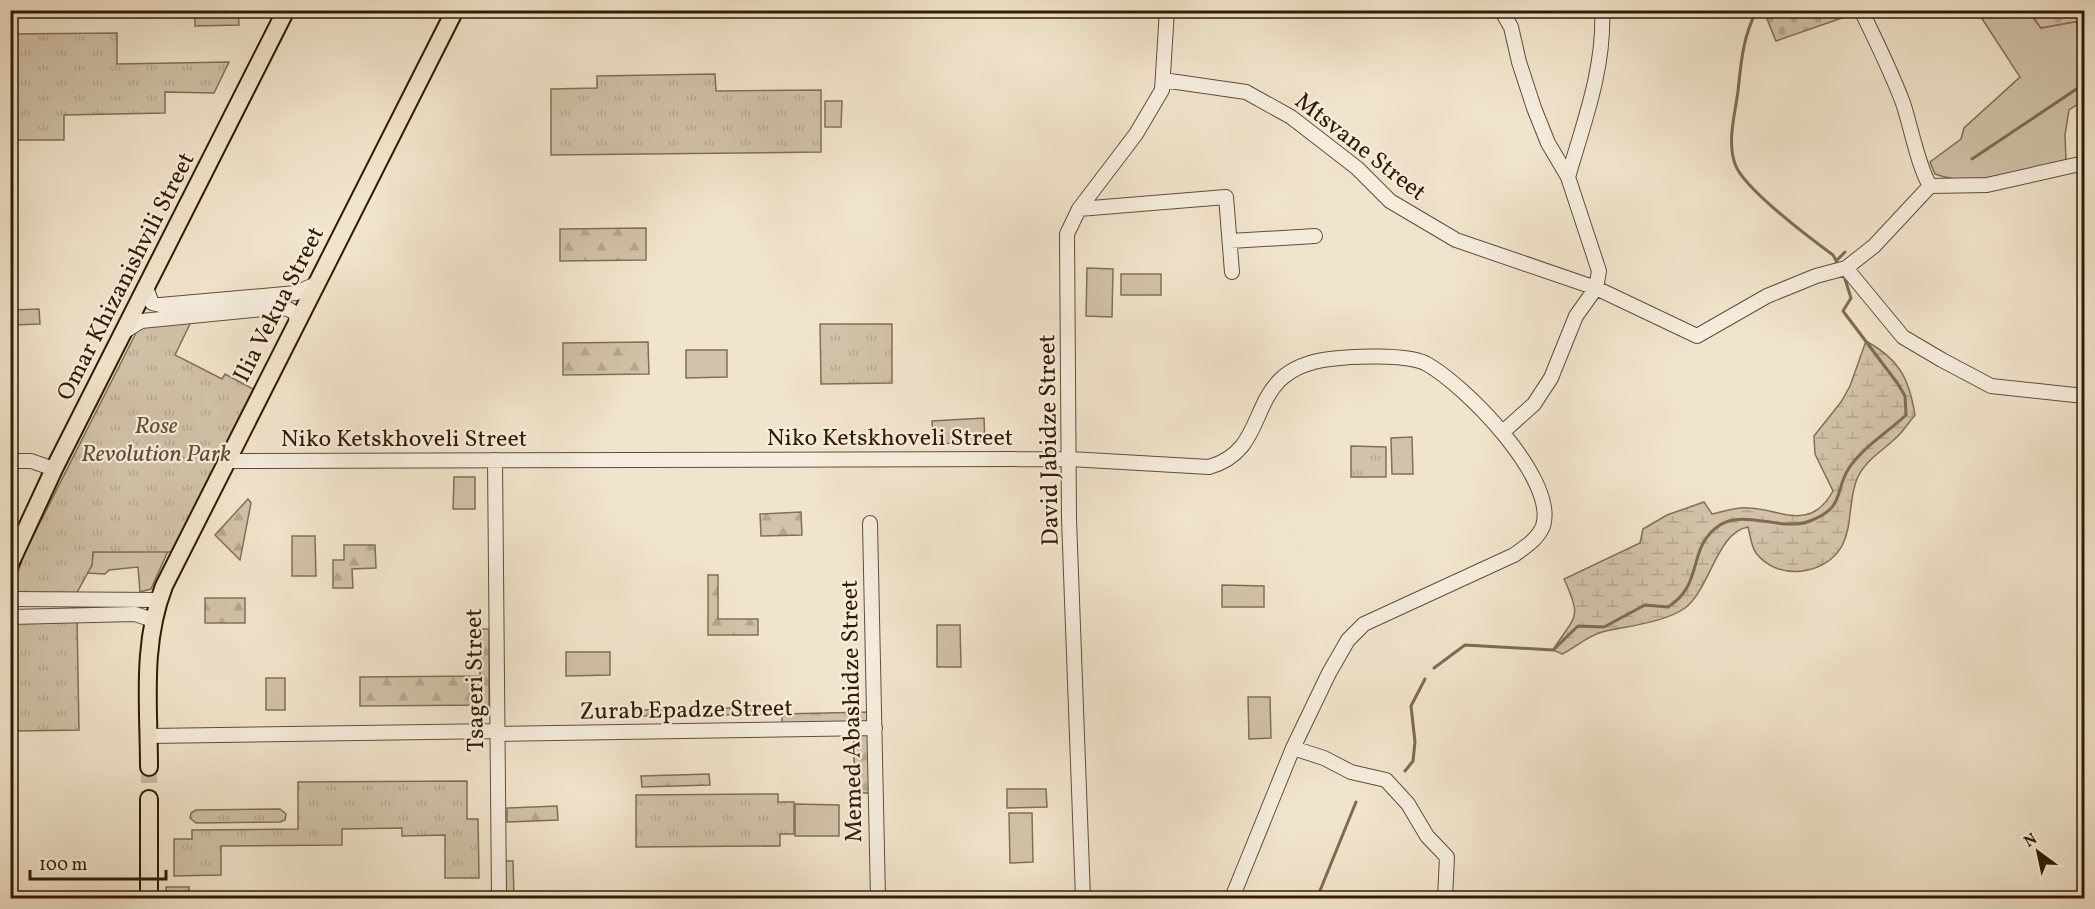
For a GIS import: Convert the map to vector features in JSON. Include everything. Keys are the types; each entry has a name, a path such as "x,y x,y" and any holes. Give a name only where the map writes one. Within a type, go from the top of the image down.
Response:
{"main road":[{"name":"Omar Khizanishvili Street","path":"10,564 54,469 286,10"},
{"name":"Ilia Vekua Street","path":"149,767 146,667 153,620 159,600 225,461 455,10"},
{"path":"149,800 149,898"}],"street":[{"name":"David Jabidze Street","path":"1083,898 1070,519 1067,234 1079,209 1136,134 1162,90 1167,10"},
{"path":"1501,10 1511,27 1519,62 1541,125 1568,177 1599,271 1596,288 1576,316 1551,378 1534,404 1504,431"},
{"path":"1568,177 1595,83 1603,38 1602,10"},
{"path":"1861,10 1893,78 1924,175 1930,186"},
{"name":"Mtsvane Street","path":"1163,80 1245,91 1292,117 1357,168 1390,201 1411,216 1456,240 1596,288 1697,336 1767,296 1816,276 1846,268"},
{"path":"2085,163 1987,185 1930,186 1874,246 1846,268 1903,337 1942,360 1991,386 2085,396"},
{"path":"1079,209 1226,197 1232,273"},
{"path":"1230,241 1315,236"},
{"path":"146,288 152,303 160,304 296,293 305,291 316,284"},
{"path":"125,331 141,321 274,308 288,309 296,313 297,321"},
{"name":"Niko Ketskhoveli Street","path":"225,461 1070,459 1209,467 1226,462 1239,452 1248,440 1265,398 1275,383 1304,365 1330,359 1410,358 1425,363 1452,382 1504,431 1539,490 1545,505 1542,526 1533,541 1514,555 1364,624 1348,640 1293,748 1232,898"},
{"name":"Tsageri Street","path":"495,460 499,898"},
{"path":"10,461 31,461 54,469"},
{"name":"Memed Abashidze Street","path":"870,523 878,898"},
{"path":"10,599 159,600"},
{"path":"10,616 135,614 153,620"},
{"name":"Zurab Epadze Street","path":"149,736 875,728"},
{"path":"1293,748 1324,758 1351,772 1386,780 1408,804 1427,836 1447,857 1445,898"}],"green space":[{"path":"195,11 238,11 239,25 195,26"},
{"path":"825,11 870,11 870,15 826,16"},
{"path":"1771,11 1862,11 1776,41 1767,19"},
{"path":"1977,11 2028,11 2041,28 2079,21 2084,14 2084,100 2069,110 2065,135 2066,160 1984,180 1951,178 1935,174 1930,162 1961,139 1964,128 2020,77"},
{"path":"2028,11 2084,11 2079,21 2041,28"},
{"path":"117,33 117,64 229,62 214,93 165,92 165,113 64,115 64,140 11,140 11,34"},
{"path":"715,74 716,91 821,90 821,152 551,155 551,89 597,88 597,76"},
{"path":"825,101 842,101 841,127 825,127"},
{"path":"646,228 646,260 560,261 560,229"},
{"path":"1087,268 1113,269 1112,317 1086,316"},
{"path":"1121,274 1161,274 1161,295 1121,295"},
{"path":"39,309 40,324 12,325 11,310"},
{"name":"Rose Revolution Park","path":"191,322 175,355 222,379 225,374 255,390 173,552 93,552 92,565 75,596 18,596 13,589 23,556 138,329 146,325"},
{"path":"820,324 892,324 892,383 821,384"},
{"path":"1866,341 1887,355 1901,371 1913,402 1915,415 1898,436 1860,472 1854,487 1845,538 1834,556 1813,569 1788,571 1776,568 1756,553 1748,527 1737,531 1729,539 1694,599 1685,608 1656,621 1602,632 1562,654 1553,650 1574,617 1573,602 1564,579 1640,543 1643,529 1667,515 1704,502 1712,514 1740,508 1754,508 1802,515 1813,512 1823,505 1833,491 1815,454 1814,436 1841,402 1850,386"},
{"path":"648,342 649,374 563,375 563,343"},
{"path":"686,350 727,350 727,377 686,378"},
{"path":"984,418 985,442 933,444 932,421"},
{"path":"1412,437 1413,474 1392,474 1391,438"},
{"path":"1351,446 1386,447 1386,477 1351,477"},
{"path":"454,477 475,477 475,509 453,509"},
{"path":"248,499 251,503 240,560 215,535"},
{"path":"801,512 802,535 761,536 760,514"},
{"path":"292,536 315,536 316,576 292,576"},
{"path":"344,545 375,545 376,568 352,569 353,588 333,588 333,560 344,560"},
{"path":"168,551 151,589 140,592 138,567 109,570 105,574 87,573 92,565 93,552"},
{"path":"708,575 718,575 718,619 758,619 758,635 708,635"},
{"path":"1222,585 1264,586 1264,607 1222,607"},
{"path":"205,598 245,598 245,623 205,623"},
{"path":"77,617 79,730 16,731 11,723 11,639 18,621"},
{"path":"937,625 960,625 961,667 937,667"},
{"path":"480,629 489,629 489,705 360,706 360,677 480,676"},
{"path":"566,652 610,652 610,675 566,676"},
{"path":"266,678 285,678 285,710 266,710"},
{"path":"1248,697 1270,697 1271,738 1249,739"},
{"path":"773,707 773,714 641,716 641,710"},
{"path":"869,712 871,793 855,793 853,724 782,725 782,714"},
{"path":"709,774 710,785 642,787 641,776"},
{"path":"467,781 467,819 478,819 479,878 445,878 445,835 402,836 402,828 342,829 342,845 221,846 221,875 174,876 174,839 192,839 192,830 298,829 298,782"},
{"path":"1007,789 1046,789 1047,807 1007,808"},
{"path":"778,794 778,802 794,802 794,834 780,834 780,846 636,847 636,795"},
{"path":"795,804 839,805 839,836 795,836"},
{"path":"557,806 558,820 507,822 507,808"},
{"path":"280,809 286,814 285,820 280,822 196,823 190,818 191,813 196,810"},
{"path":"1009,813 1032,813 1033,862 1010,863"},
{"path":"501,861 513,861 514,898 502,898"},
{"path":"166,887 189,887 189,898 167,898"}],"waterway":[{"path":"1757,10 1746,39 1732,128 1735,164 1764,199 1794,226 1833,255 1838,264"},
{"path":"1972,159 2084,84"},
{"path":"1836,261 1845,252"},
{"path":"1434,668 1465,645 1553,650 1578,626 1604,627 1645,605 1668,607 1687,588 1703,544 1720,525 1740,519 1799,524 1821,516 1829,510 1837,498 1844,476 1854,461 1906,415 1905,396 1898,384 1843,311 1851,298 1845,279"},
{"path":"1405,771 1413,761 1415,742 1411,706 1425,679"},
{"path":"1317,898 1356,802"}],"tunnel":[{"path":"149,767 149,799"}]}
